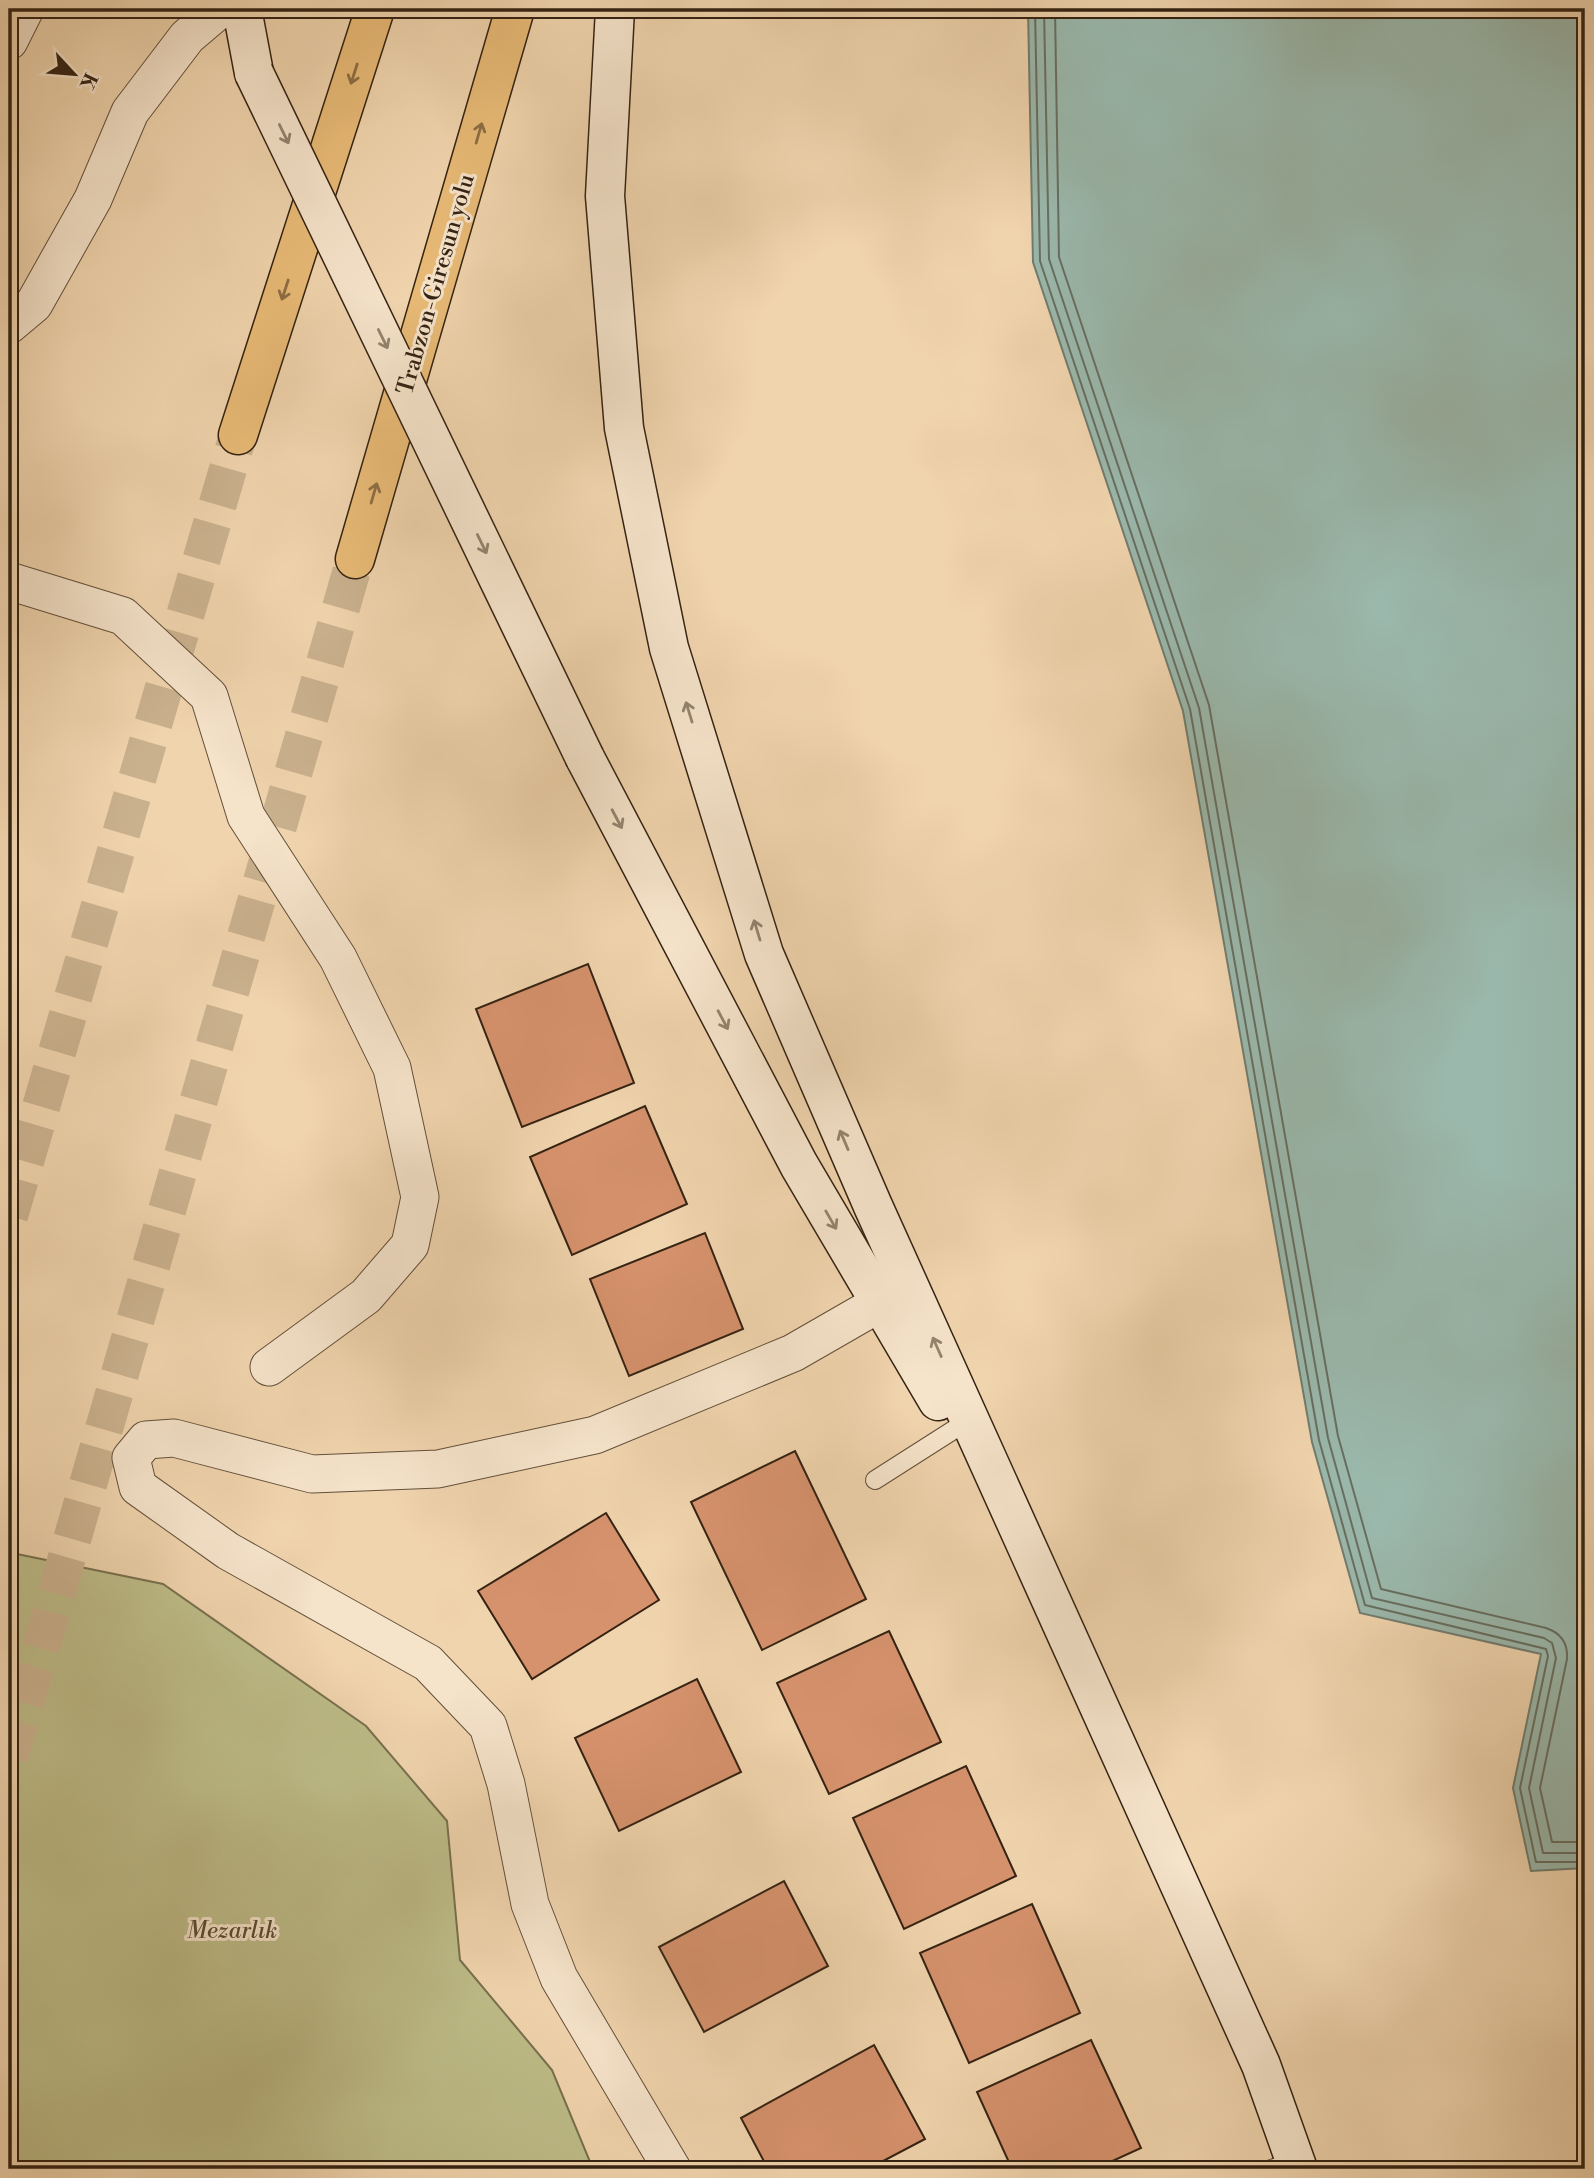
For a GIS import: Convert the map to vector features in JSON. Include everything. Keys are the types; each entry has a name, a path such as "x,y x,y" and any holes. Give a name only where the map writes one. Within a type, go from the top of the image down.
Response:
{"highway":[{"path":"238,435 375,9"},
{"name":"Trabzon-Giresun yolu","path":"355,559 515,9"}],"main road":[{"path":"242,9 254,73 585,758 799,1165 1035,1566"},
{"path":"615,9 605,196 624,428 669,648 764,954 1035,1566 1261,2065 1288,2167"}],"street":[{"path":"9,41 25,9"},
{"path":"9,325 34,304 93,199 130,112 187,37 220,9"},
{"path":"9,581 123,616 209,696 246,816 338,958 392,1068 420,1197 410,1245 366,1296 269,1367"},
{"path":"673,2169 559,1978 530,1904 506,1784 488,1726 428,1663 229,1551 138,1487 131,1458 146,1440 174,1438 312,1474 438,1469 595,1435 793,1353 880,1303"}],"lane":[{"path":"875,1480 955,1429"}],"green space":[{"name":"Mezarlık","path":"12,1553 163,1584 366,1726 447,1821 460,1960 552,2070 593,2169 9,2169 9,1555"}],"water":[{"path":"1028,9 1585,9 1585,1868 1531,1871 1513,1788 1541,1654 1360,1613 1312,1442 1183,711 1033,262"}],"building":[{"path":"588,964 634,1083 522,1127 476,1009"},
{"path":"645,1106 687,1204 572,1255 530,1157"},
{"path":"705,1233 743,1329 629,1376 590,1279"},
{"path":"795,1451 866,1599 762,1650 691,1502"},
{"path":"606,1513 659,1600 532,1679 478,1591"},
{"path":"889,1631 941,1742 829,1794 777,1683"},
{"path":"697,1679 741,1772 619,1831 575,1738"},
{"path":"966,1766 1016,1876 904,1929 853,1818"},
{"path":"784,1881 828,1966 704,2032 659,1947"},
{"path":"1032,1904 1080,2013 969,2063 920,1953"},
{"path":"1091,2040 1141,2148 1095,2169 1012,2169 977,2092"},
{"path":"874,2045 925,2139 868,2169 768,2169 741,2118"}],"tunnel":[{"path":"9,1216 238,435"},
{"path":"9,1758 355,559"}]}
